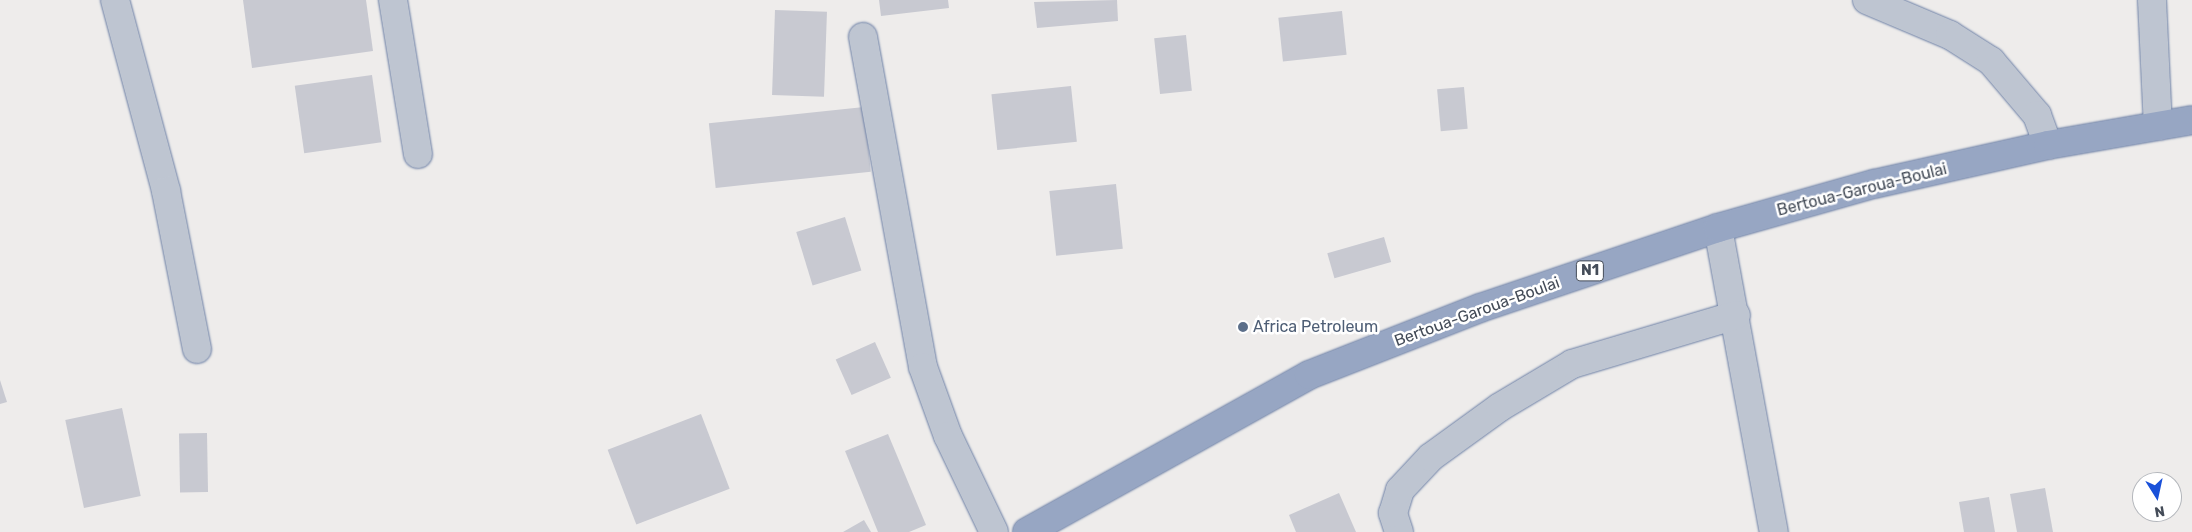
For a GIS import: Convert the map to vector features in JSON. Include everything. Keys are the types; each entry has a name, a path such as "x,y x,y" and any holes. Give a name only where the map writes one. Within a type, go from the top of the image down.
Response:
{"highway":[{"name":"Bertoua-Garoua-Boulai","path":"1027,532 1057,525 1309,375 1480,308 1718,228 1874,184 2048,145 2192,120"}],"street":[{"path":"115,0 166,191 197,349"},
{"path":"393,0 418,154"},
{"path":"1867,0 1950,35 1991,61 2036,115 2048,145"},
{"path":"2152,0 2158,126"},
{"path":"863,37 923,367 948,436 994,532"},
{"path":"1718,228 1736,315 1774,532"},
{"path":"1399,532 1393,513 1400,490 1431,457 1500,407 1572,364 1736,315"}],"building":[{"path":"243,0 366,0 373,51 252,68"},
{"path":"879,0 948,0 949,8 881,16"},
{"path":"1117,0 1118,21 1037,28 1034,2"},
{"path":"775,10 827,12 824,97 772,95"},
{"path":"1342,11 1347,55 1283,61 1278,18"},
{"path":"1186,35 1192,91 1160,94 1154,38"},
{"path":"372,75 381,142 304,153 295,86"},
{"path":"1071,86 1077,142 997,150 991,94"},
{"path":"1464,87 1468,129 1441,131 1437,89"},
{"path":"864,107 871,172 716,188 709,123"},
{"path":"1116,184 1123,249 1056,256 1049,191"},
{"path":"845,217 861,271 813,285 796,232"},
{"path":"1384,237 1391,262 1334,278 1327,253"},
{"path":"875,342 891,378 852,395 836,359"},
{"path":"0,380 7,402 0,404"},
{"path":"122,408 141,496 84,508 65,420"},
{"path":"701,414 730,489 636,525 608,450"},
{"path":"179,433 207,433 208,492 180,492"},
{"path":"888,434 926,525 909,532 878,532 845,451"},
{"path":"2045,488 2053,532 2017,532 2010,494"},
{"path":"1339,493 1356,532 1296,532 1289,515"},
{"path":"1989,497 1995,532 1964,532 1959,502"},
{"path":"864,520 871,532 843,532"}],"place":[{"name":"Africa Petroleum","path":"1243,327"}]}
